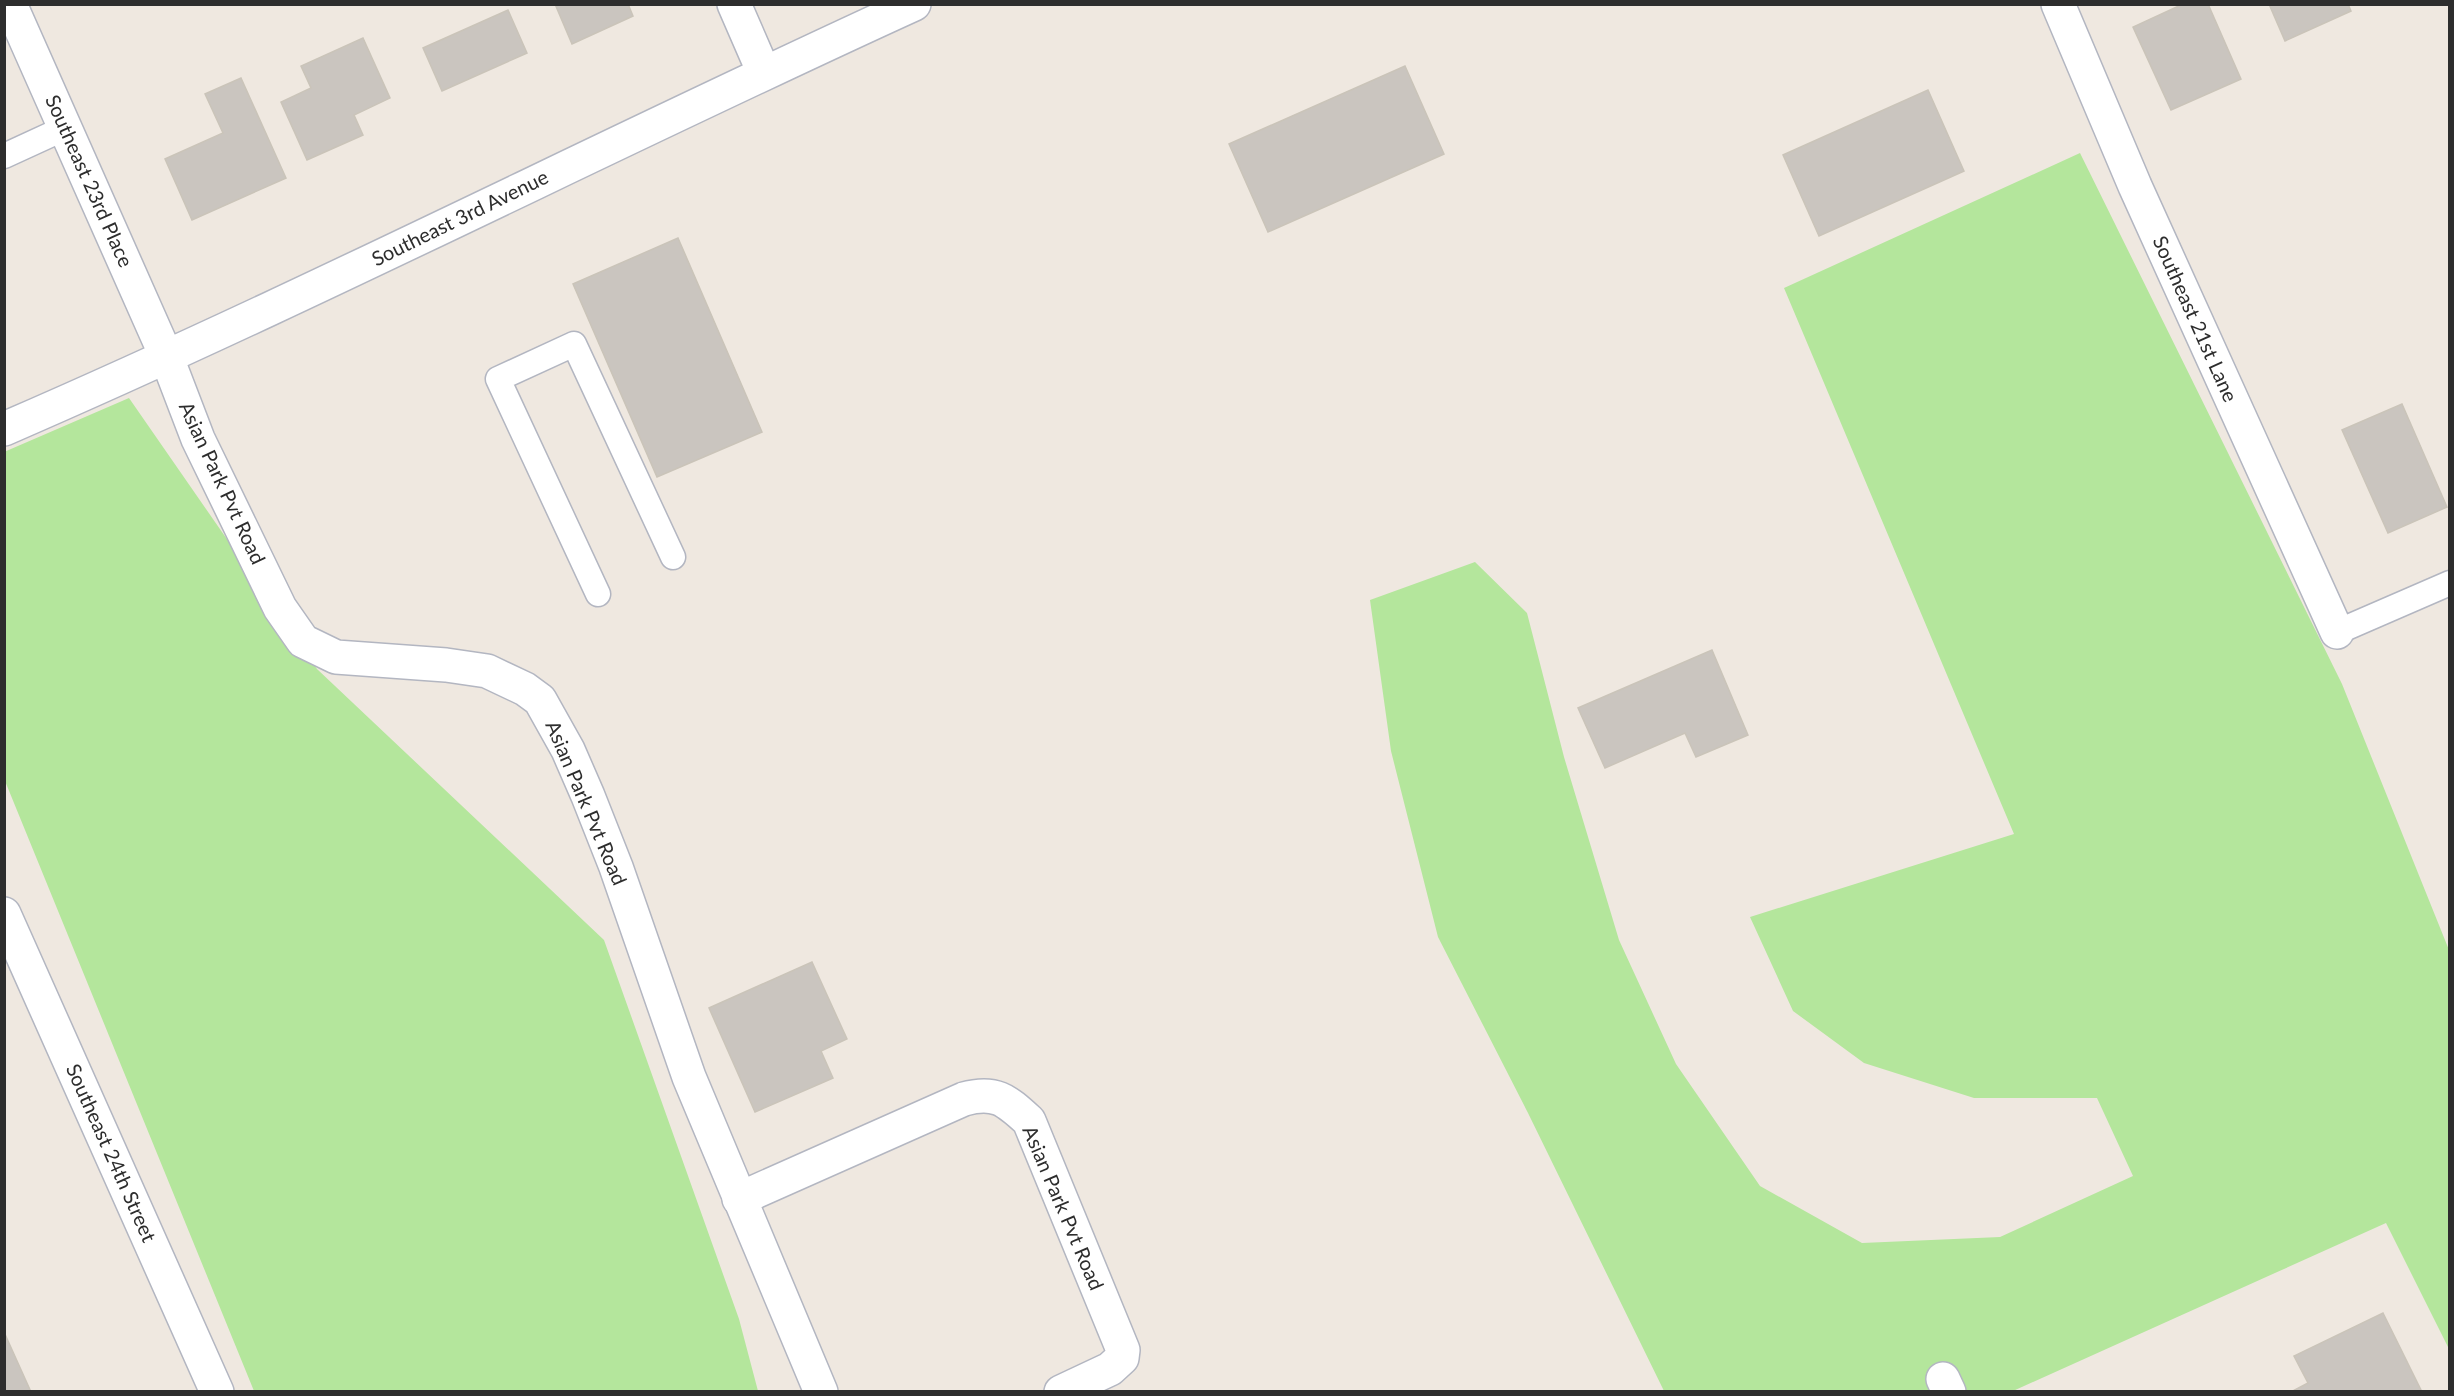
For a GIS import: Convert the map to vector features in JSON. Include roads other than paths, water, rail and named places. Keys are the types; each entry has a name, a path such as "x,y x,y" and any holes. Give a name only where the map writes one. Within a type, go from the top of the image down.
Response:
{"street":[{"name":"Southeast 23rd Place","path":"10,4 167,358"},
{"path":"734,4 764,73"},
{"name":"Southeast 3rd Avenue","path":"4,429 167,358 764,73 914,4"},
{"name":"Southeast 21st Lane","path":"2058,4 2135,186 2337,632"},
{"name":"Asian Park Pvt Road","path":"167,358 203,449 280,608 303,641 336,657 446,665 487,671 525,689 540,700 568,750 616,867 689,1077 821,1392"},
{"name":"Southeast 24th Street","path":"4,914 218,1392"},
{"name":"Asian Park Pvt Road","path":"739,1199 964,1099 979,1095 1004,1099 1029,1121 1123,1350 1122,1358 1110,1369 1061,1392"}],"lane":[{"path":"4,156 65,128"},
{"path":"598,594 498,379 574,344 673,557"},
{"path":"2337,632 2450,583"}]}
